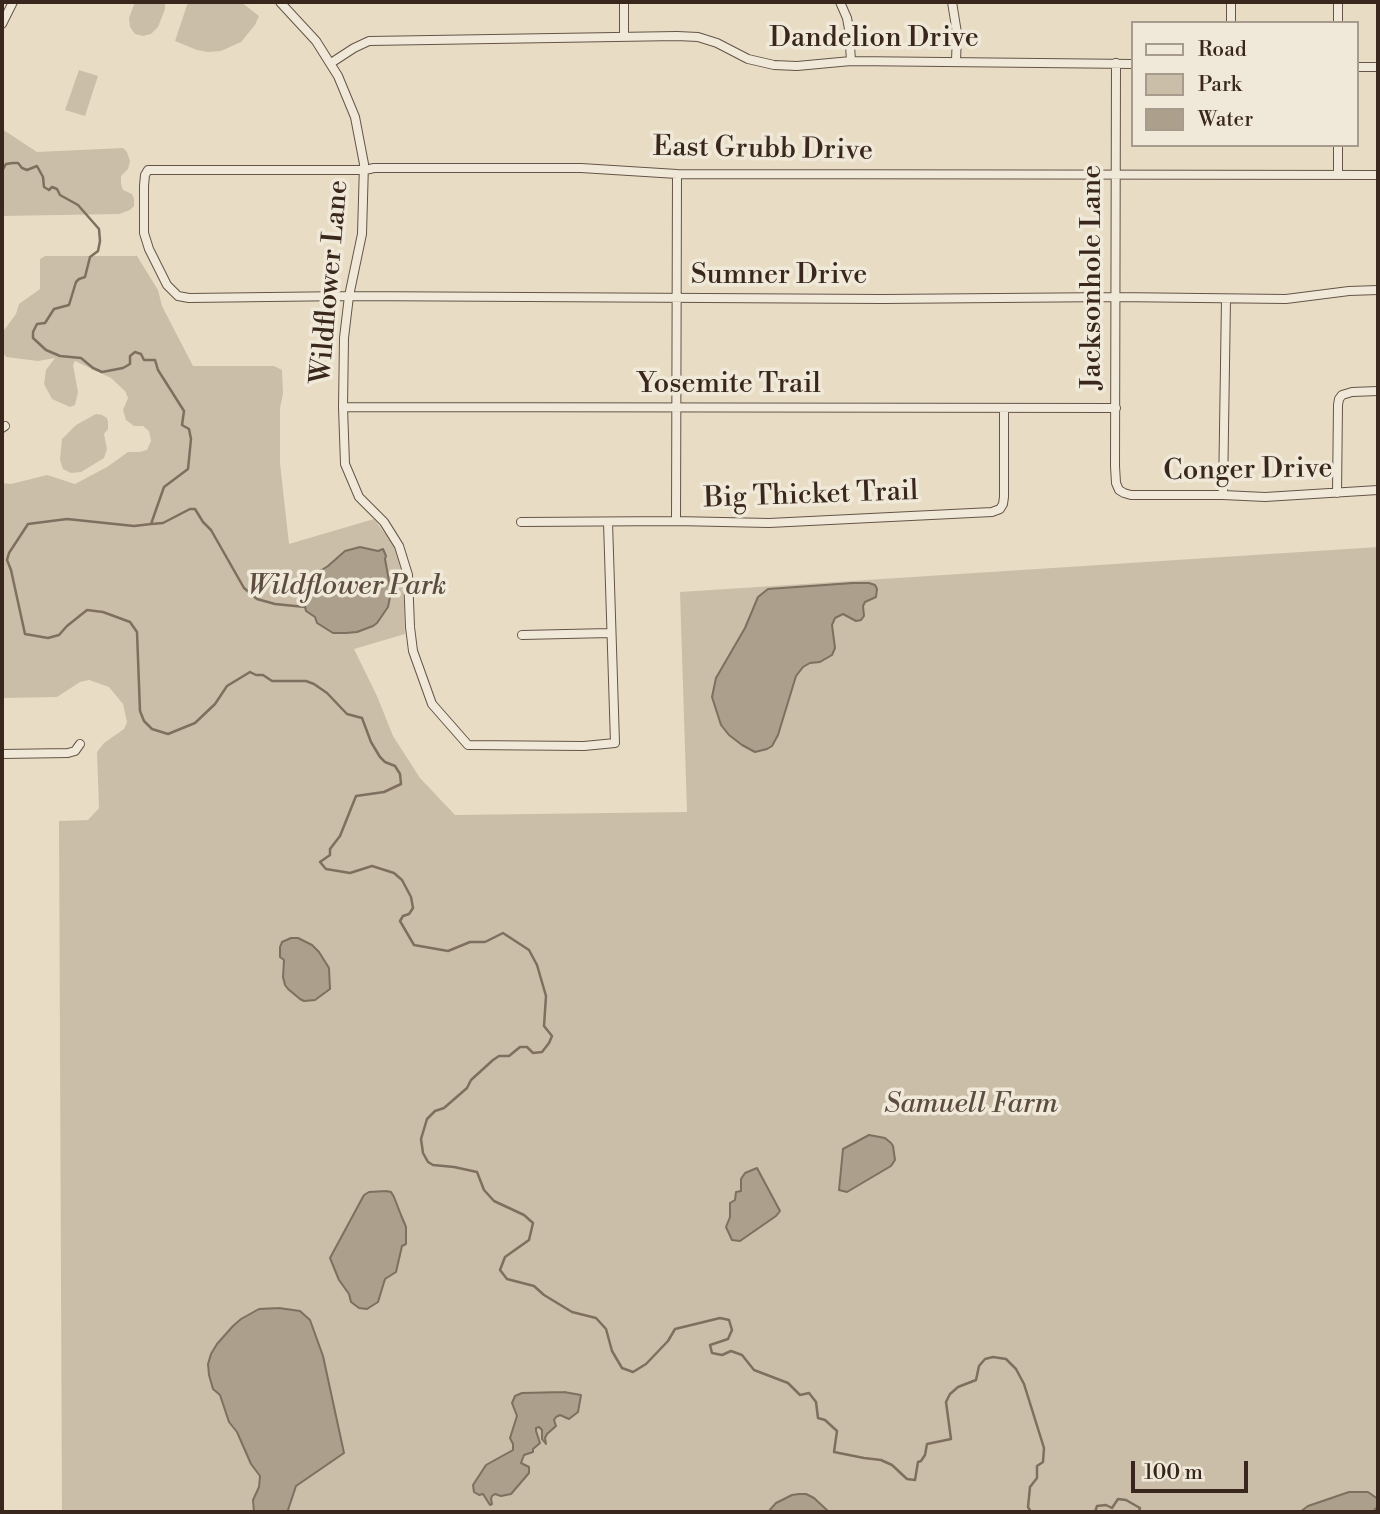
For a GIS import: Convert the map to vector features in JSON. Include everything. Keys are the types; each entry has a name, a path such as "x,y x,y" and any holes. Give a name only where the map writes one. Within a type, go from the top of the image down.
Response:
{"street":[{"path":"2,24 13,2"},
{"name":"Wildflower Lane","path":"280,2 300,22 331,63 355,117 365,170 362,234 349,296 344,338 345,464 359,497 384,522 399,546 408,575 413,651 432,704 468,745 584,746 615,743 610,633"},
{"path":"624,2 624,37"},
{"path":"840,2 849,29 851,61"},
{"path":"952,2 957,33 956,61"},
{"path":"1231,2 1231,21"},
{"path":"1338,2 1338,21"},
{"name":"Dandelion Drive","path":"331,63 369,41 698,37 717,43 748,59 774,65 797,66 851,61 1132,64"},
{"name":"Jacksonhole Lane","path":"1116,64 1115,466 1119,490"},
{"path":"1359,67 1378,67"},
{"path":"1338,147 1338,175"},
{"name":"East Grubb Drive","path":"178,296 167,285 149,249 145,233 144,187 148,170 581,168 677,174 1378,175"},
{"path":"676,521 677,174"},
{"name":"Sumner Drive","path":"178,296 1286,299 1378,290"},
{"path":"1223,495 1226,299"},
{"path":"1338,493 1339,399 1352,392 1378,391"},
{"name":"Yosemite Trail","path":"343,407 1116,408"},
{"name":"Big Thicket Trail","path":"521,522 769,523 992,512 1000,509 1004,497 1004,409"},
{"name":"Conger Drive","path":"1119,490 1131,495 1265,497 1378,490"},
{"path":"522,635 610,633 608,522"},
{"path":"2,754 68,753 75,751 80,744"}],"green space":[{"path":"135,2 165,2 158,27 151,34 135,34 130,27 129,18"},
{"path":"188,2 241,2 259,16 241,42 221,51 197,50 175,41"},
{"path":"79,70 98,76 85,116 65,110"},
{"path":"2,129 37,152 123,148 130,161 128,169 121,176 121,184 123,190 132,194 134,206 119,214 2,216"},
{"name":"Samuell Farm","path":"45,256 137,256 158,290 162,306 193,366 274,366 282,370 280,463 289,544 374,519 394,545 403,576 405,634 354,649 393,736 420,778 455,815 687,812 680,592 1378,547 1378,1512 62,1512 59,821 88,820 99,808 97,752 104,743 124,729 127,722 123,704 109,687 89,680 80,682 57,697 2,698 2,483 11,484 47,475 75,484 128,452 147,450 151,441 149,431 126,420 123,410 128,398 125,391 111,378 75,361 73,365 78,392 75,405 70,407 52,399 44,384 46,370 55,358 38,361 6,357 2,351 2,333 16,314 19,304 40,289 40,259"},
{"path":"96,414 107,418 108,422 108,429 104,434 107,449 104,458 81,472 71,473 63,469 60,460 62,439 76,425"}],"water":[{"path":"360,547 378,551 383,549 391,592 388,607 373,626 357,632 333,633 317,623 315,617 306,611 304,602 311,595 316,575 320,571 345,551"},
{"path":"869,583 877,589 876,597 865,602 863,606 864,616 856,621 843,614 835,618 832,625 835,648 832,655 803,667 796,676 778,735 772,746 755,752 742,745 721,725 712,697 716,678 745,628 758,597 768,589"},
{"path":"298,938 312,945 329,968 330,989 315,1000 300,999 285,985 284,960 280,957 280,947 282,942"},
{"path":"869,1135 885,1138 891,1143 895,1160 891,1166 847,1192 839,1190 843,1149"},
{"path":"757,1168 780,1211 740,1241 732,1240 726,1227 730,1217 730,1203 735,1200 736,1192 741,1191 741,1179 745,1173"},
{"path":"391,1192 394,1197 406,1227 406,1244 402,1246 396,1272 385,1279 378,1302 367,1309 359,1308 351,1302 330,1258 364,1195"},
{"path":"259,1309 300,1311 310,1320 323,1356 344,1453 296,1486 285,1512 254,1512 253,1500 259,1487 260,1476 229,1422 220,1395 213,1389 208,1364 217,1344 241,1319"},
{"path":"564,1392 581,1395 578,1412 569,1419 560,1415 556,1417 556,1426 547,1434 546,1444 542,1439 542,1430 536,1428 540,1443 533,1452 524,1455 521,1463 529,1467 529,1473 511,1494 492,1496 490,1505 483,1494 474,1492 473,1485 486,1465 513,1450 510,1438 517,1416 512,1403 515,1396 522,1393"},
{"path":"1349,1492 1368,1492 1378,1499 1378,1506 1373,1512 1300,1512 1308,1506"},
{"path":"806,1494 829,1512 768,1512 776,1503 792,1495"}],"waterway":[{"path":"2,171 6,164 18,163 27,170 37,166 43,177 44,187 49,190 52,187 57,189 60,195 78,205 99,229 98,251 90,257 85,277 76,282 69,305 54,309 45,323 37,324 33,338 46,350 60,356 81,358 102,372 130,364 130,356 135,352 141,354 144,360 155,360 158,370 184,411 182,425 189,429 191,439 188,469 164,487 151,524 134,526 67,519 28,524 7,560 25,634 48,638 59,635 87,610 103,612 130,622 137,632 140,711 144,721 152,729 168,734 195,723 215,704 227,686 250,672 263,675 272,681 306,681 314,684 347,714 362,718 371,742 380,757 395,766 400,774 401,784 384,792 356,796 340,836 330,849 330,855 320,862 326,869 350,873 372,866 394,873 402,880 411,897 413,908 400,921 414,945 448,951 470,942 485,942 503,933 529,950 537,965 546,996 544,1026 552,1036 542,1052 533,1053 527,1047 520,1047 509,1056 499,1056 493,1060 471,1080 467,1088 427,1119 421,1139 423,1153 428,1162 477,1172 484,1190 494,1201 524,1215 533,1223 529,1240 505,1257 500,1270 507,1279 534,1286 572,1312 596,1318 606,1329 612,1351 622,1368 633,1372 646,1364 668,1341 675,1329 720,1318 729,1320 732,1330 728,1339 710,1345 712,1353 722,1355 731,1351 742,1355 754,1370 788,1383 800,1395 809,1393 816,1402 818,1418 825,1420 837,1431 834,1452 881,1460 892,1465 907,1479 915,1480 918,1462 925,1455 927,1444 951,1439 946,1402 950,1394 958,1387 976,1380 979,1366 985,1359 1006,1359 1016,1369 1024,1384 1044,1448 1043,1462 1037,1466 1037,1478 1030,1487 1028,1507 1031,1512"},
{"path":"151,524 163,523 195,509 211,530 244,588 257,599 305,607"},
{"path":"1095,1512 1097,1506 1106,1505 1112,1508 1118,1499 1126,1500 1140,1508 1139,1512"}],"park label":[{"name":"Wildflower Park","path":"347,587"}]}
